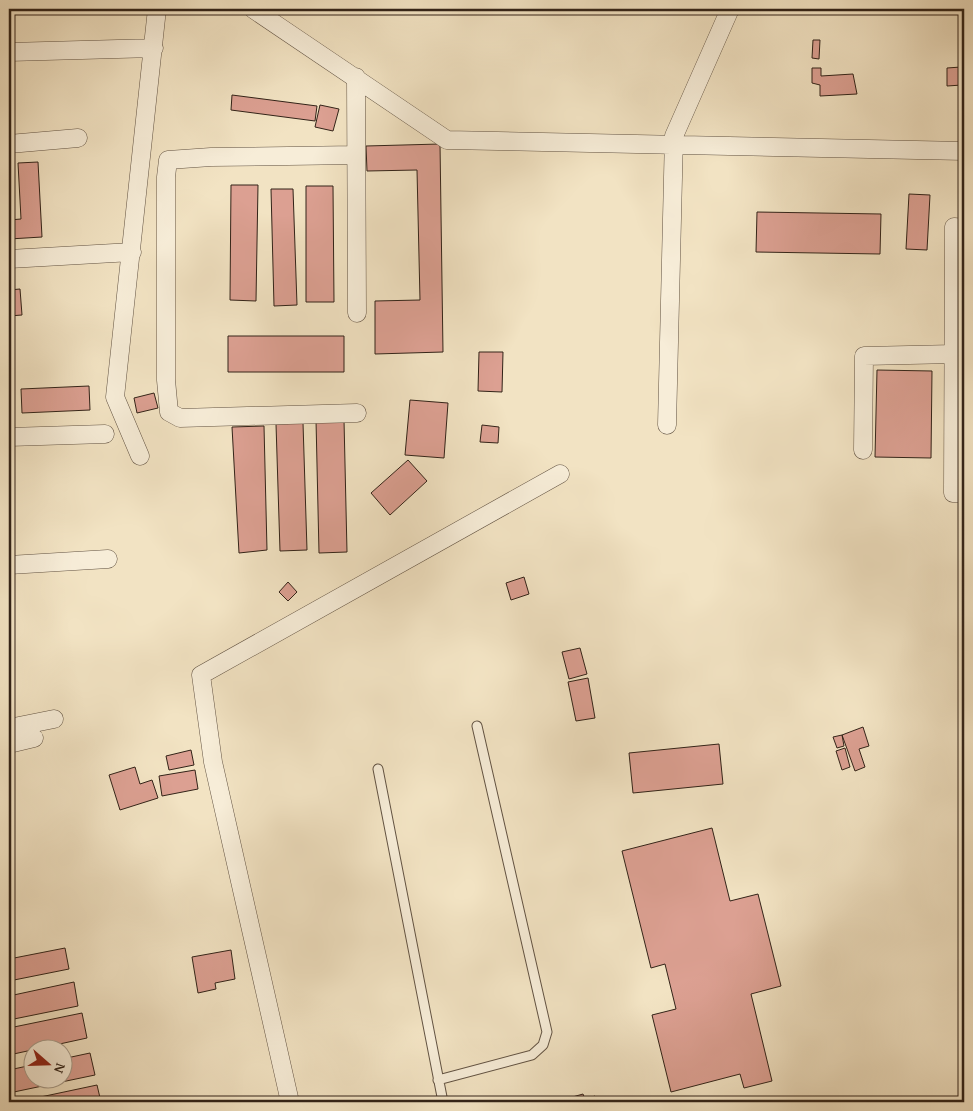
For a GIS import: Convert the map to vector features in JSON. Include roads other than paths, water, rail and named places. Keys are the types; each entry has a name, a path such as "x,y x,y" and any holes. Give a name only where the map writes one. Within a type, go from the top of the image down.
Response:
{"street":[{"path":"140,456 115,397 157,9"},
{"path":"253,9 447,140 964,151"},
{"path":"667,425 674,136 730,9"},
{"path":"9,52 154,48"},
{"path":"356,77 357,313"},
{"path":"9,144 78,138"},
{"path":"356,155 168,160 166,177 166,380 169,412 180,418 357,413"},
{"path":"964,228 954,227 954,494 964,494"},
{"path":"9,259 132,252"},
{"path":"863,450 864,356 954,354"},
{"path":"9,437 105,434"},
{"path":"290,1102 213,762 201,676 560,474"},
{"path":"9,564 108,559"},
{"path":"9,728 54,719"},
{"path":"9,744 34,738"}],"lane":[{"path":"438,1080 532,1055 543,1045 547,1032 477,726"},
{"path":"378,769 443,1102"}]}
